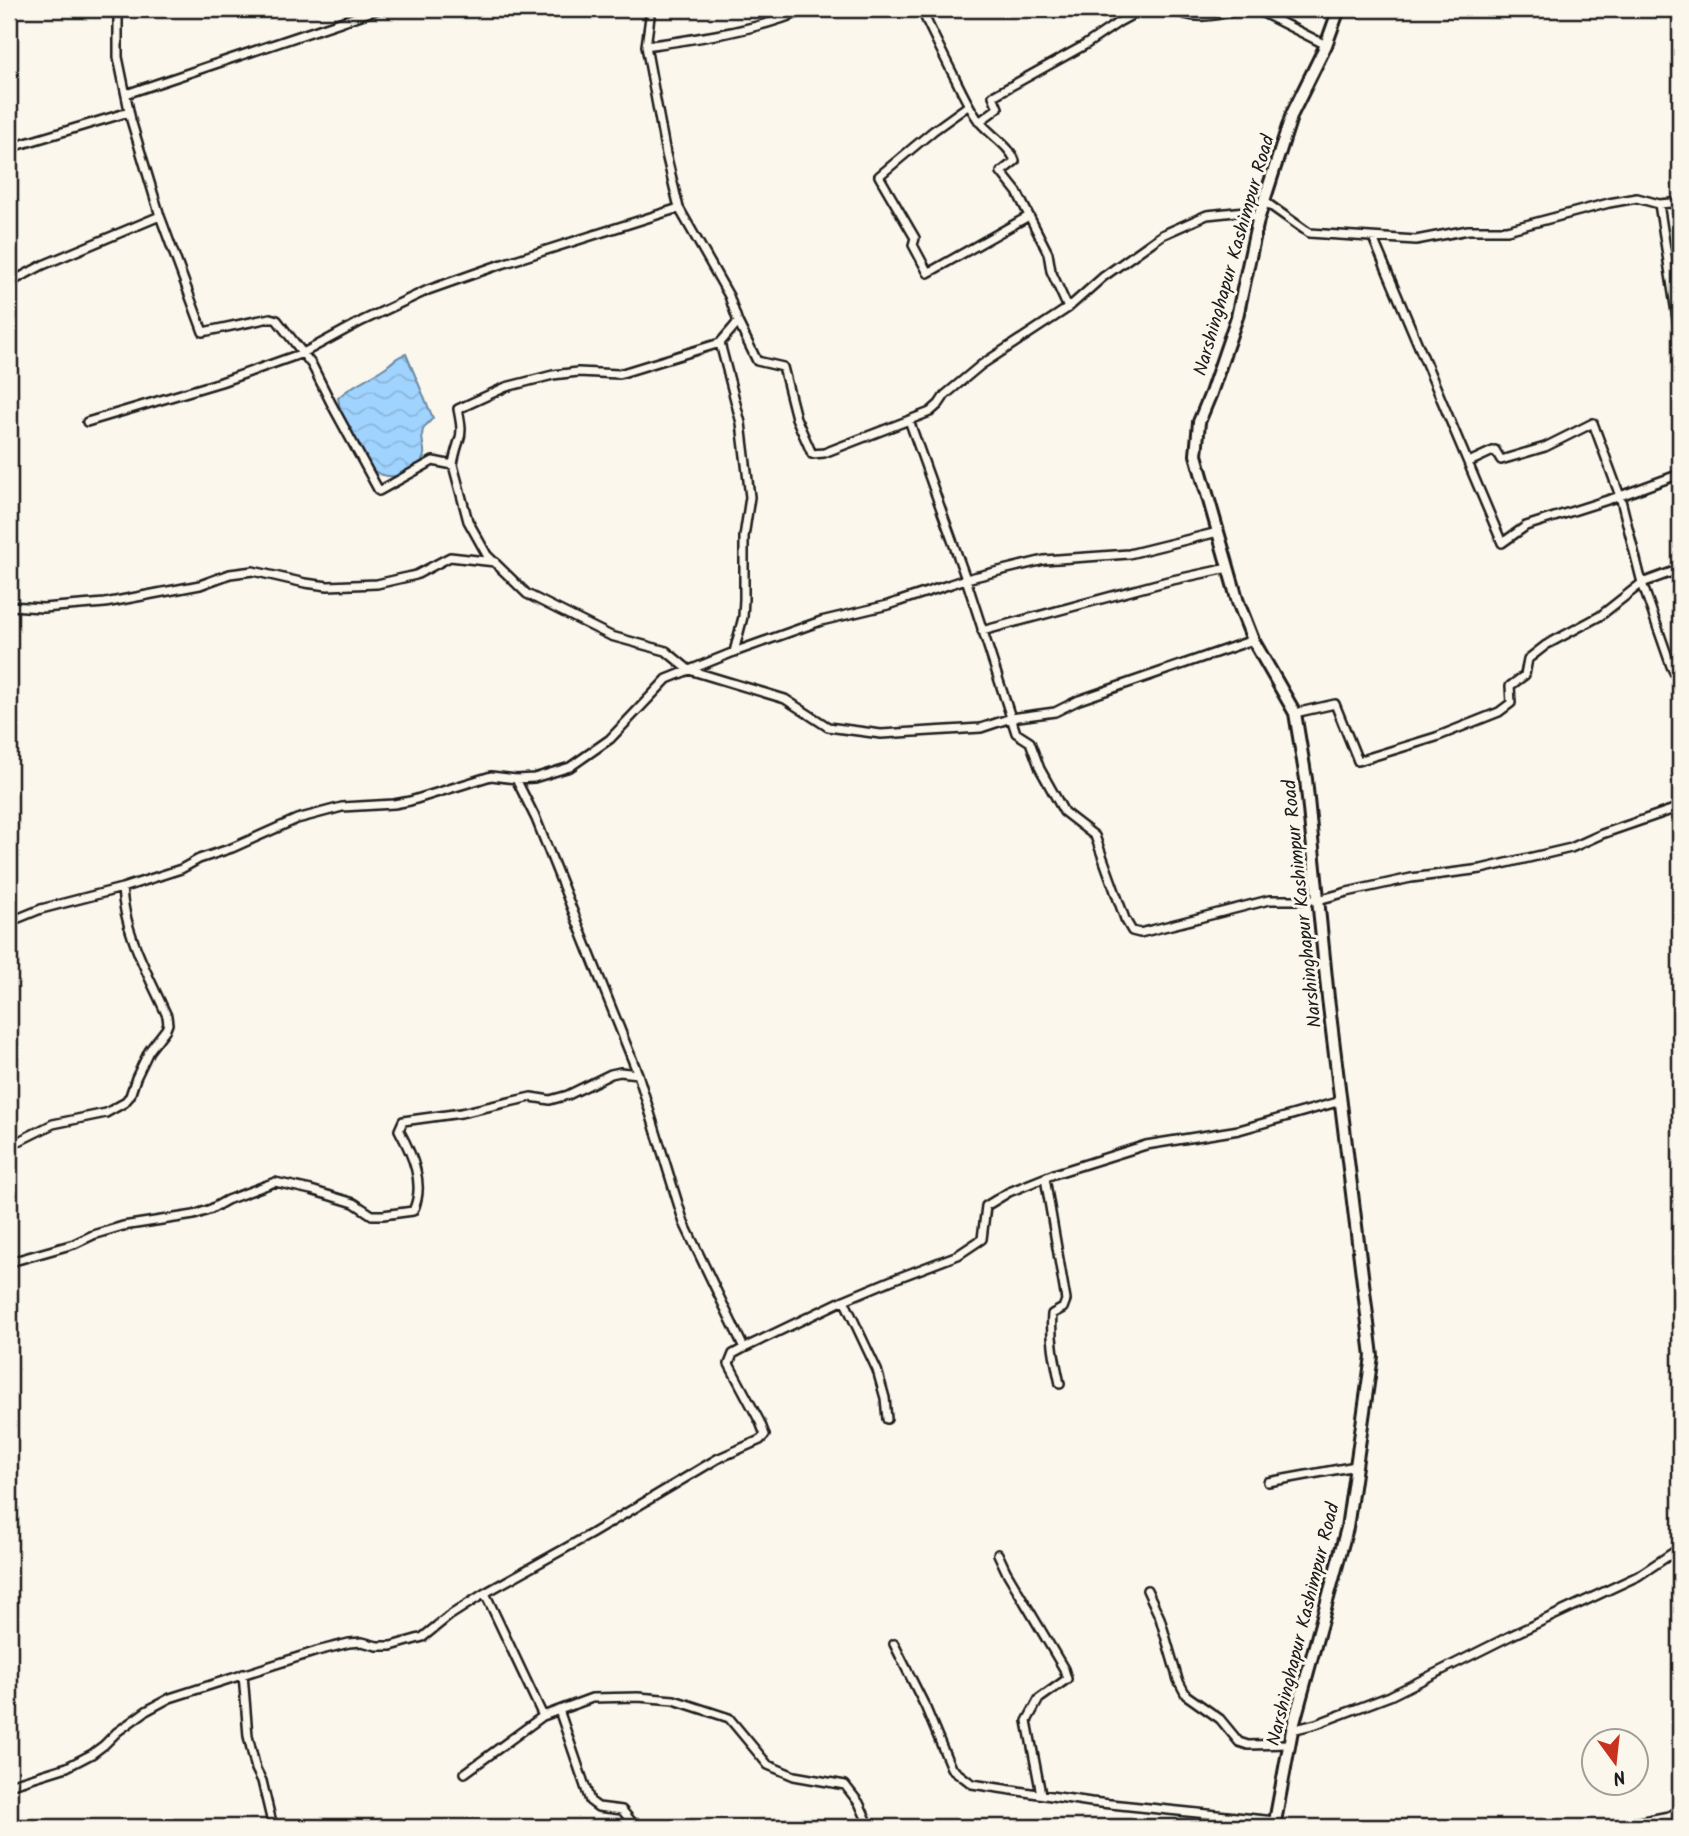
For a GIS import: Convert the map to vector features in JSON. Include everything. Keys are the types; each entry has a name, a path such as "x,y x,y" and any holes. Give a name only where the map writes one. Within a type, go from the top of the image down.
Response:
{"street":[{"path":"118,9 118,57 129,112 160,216 204,332 270,318 277,320 312,365 379,491 433,461 453,465"},
{"path":"126,94 379,9"},
{"path":"649,9 646,46 679,208 729,296 738,323 757,361 783,367 796,418 812,454 824,453 930,412 944,395 981,365 1069,308 1104,277 1162,235 1207,215 1245,211 1258,220"},
{"path":"646,46 727,33 785,18 807,9"},
{"path":"921,9 979,122 1014,157 1015,161 1001,172 1017,192 1048,253 1051,271 1069,308"},
{"path":"979,122 999,108 993,96 1143,9"},
{"path":"1172,9 1181,14 1208,18 1248,9"},
{"path":"1255,9 1326,45"},
{"name":"Narshinghapur Kashimpur Road","path":"1275,1824 1292,1730 1348,1528 1372,1356 1328,998 1306,779 1295,713 1253,640 1238,603 1196,455 1199,422 1237,317 1264,201 1292,114 1326,45 1339,9"},
{"path":"969,106 933,131 879,176 915,238 913,245 928,273 1029,216"},
{"path":"9,148 129,112"},
{"path":"1264,201 1309,233 1416,240 1468,230 1507,230 1609,202 1637,198 1680,206"},
{"path":"1659,204 1680,338"},
{"path":"87,422 221,382 303,353 428,290 496,265 679,208"},
{"path":"9,284 43,265 160,216"},
{"path":"1373,237 1502,542 1526,526 1680,474"},
{"path":"738,323 720,343 619,374 578,372 553,375 506,387 458,409 461,430 453,465 468,521 487,555 527,594 611,636 666,652 689,670 785,699 828,727 881,734 981,728 1011,718 1055,712 1104,691 1253,640"},
{"path":"720,343 741,423 750,497 744,537 743,617 734,652"},
{"path":"909,420 966,579 1016,733 1030,742 1040,768 1064,812 1095,836 1125,919 1132,931 1140,933 1269,900 1318,900 1398,881 1481,869 1571,848 1602,834 1680,807"},
{"path":"1469,462 1495,450 1500,460 1545,447 1594,423 1620,496 1642,583 1680,684"},
{"path":"9,922 41,909 181,869 199,859 308,816 342,807 410,801 491,776 534,778 570,767 610,739 667,679 821,621 888,605 966,579 1044,560 1129,554 1218,532"},
{"path":"9,606 86,606 200,585 230,574 253,571 328,586 377,584 399,580 416,575 450,557 495,562"},
{"path":"982,631 1168,581 1228,568"},
{"path":"1295,713 1335,704 1359,761 1436,737 1499,712 1511,703 1510,686 1525,675 1528,659 1546,645 1600,616 1642,583 1680,569"},
{"path":"516,779 536,819 638,1074 684,1223 744,1348"},
{"path":"9,1146 53,1124 106,1113 124,1103 130,1096 135,1078 149,1051 166,1029 168,1019 131,932 122,888"},
{"path":"9,1260 14,1261 65,1247 123,1226 194,1215 227,1199 275,1182 354,1203 372,1215 413,1211 418,1200 416,1172 411,1150 399,1129 403,1121 461,1113 531,1097 550,1100 568,1095 611,1074 638,1074"},
{"path":"9,1785 67,1767 92,1754 117,1732 160,1703 243,1674 349,1643 391,1646 414,1640 429,1633 449,1616 485,1593 717,1459 760,1440 765,1436 760,1422 729,1364 733,1354 844,1300 958,1255 982,1239 986,1206 1009,1192 1146,1145 1239,1130 1341,1101"},
{"path":"1045,1178 1066,1300 1063,1308 1052,1314 1051,1326 1060,1384"},
{"path":"844,1300 877,1370 885,1398 887,1419"},
{"path":"1268,1482 1356,1466"},
{"path":"1292,1730 1316,1724 1390,1696 1512,1634 1638,1576 1680,1548"},
{"path":"998,1554 1064,1669 1066,1679 1039,1699 1027,1720 1041,1794"},
{"path":"1147,1590 1160,1618 1178,1680 1186,1695 1220,1719 1239,1742 1248,1745 1289,1744"},
{"path":"485,1593 543,1716"},
{"path":"894,1644 925,1706 951,1768 972,1784 1091,1802 1275,1824"},
{"path":"243,1674 247,1736 273,1827"},
{"path":"465,1773 543,1716 592,1698 638,1697 674,1700 729,1718 768,1765 794,1776 845,1786 859,1803 870,1827"},
{"path":"559,1710 590,1801 598,1807 622,1810 636,1827"},
{"path":"1613,1827 1669,1816 1680,1809"}],"water":[{"path":"406,354 433,418 423,430 424,454 421,462 405,474 386,476 373,470 356,447 338,398"}]}
